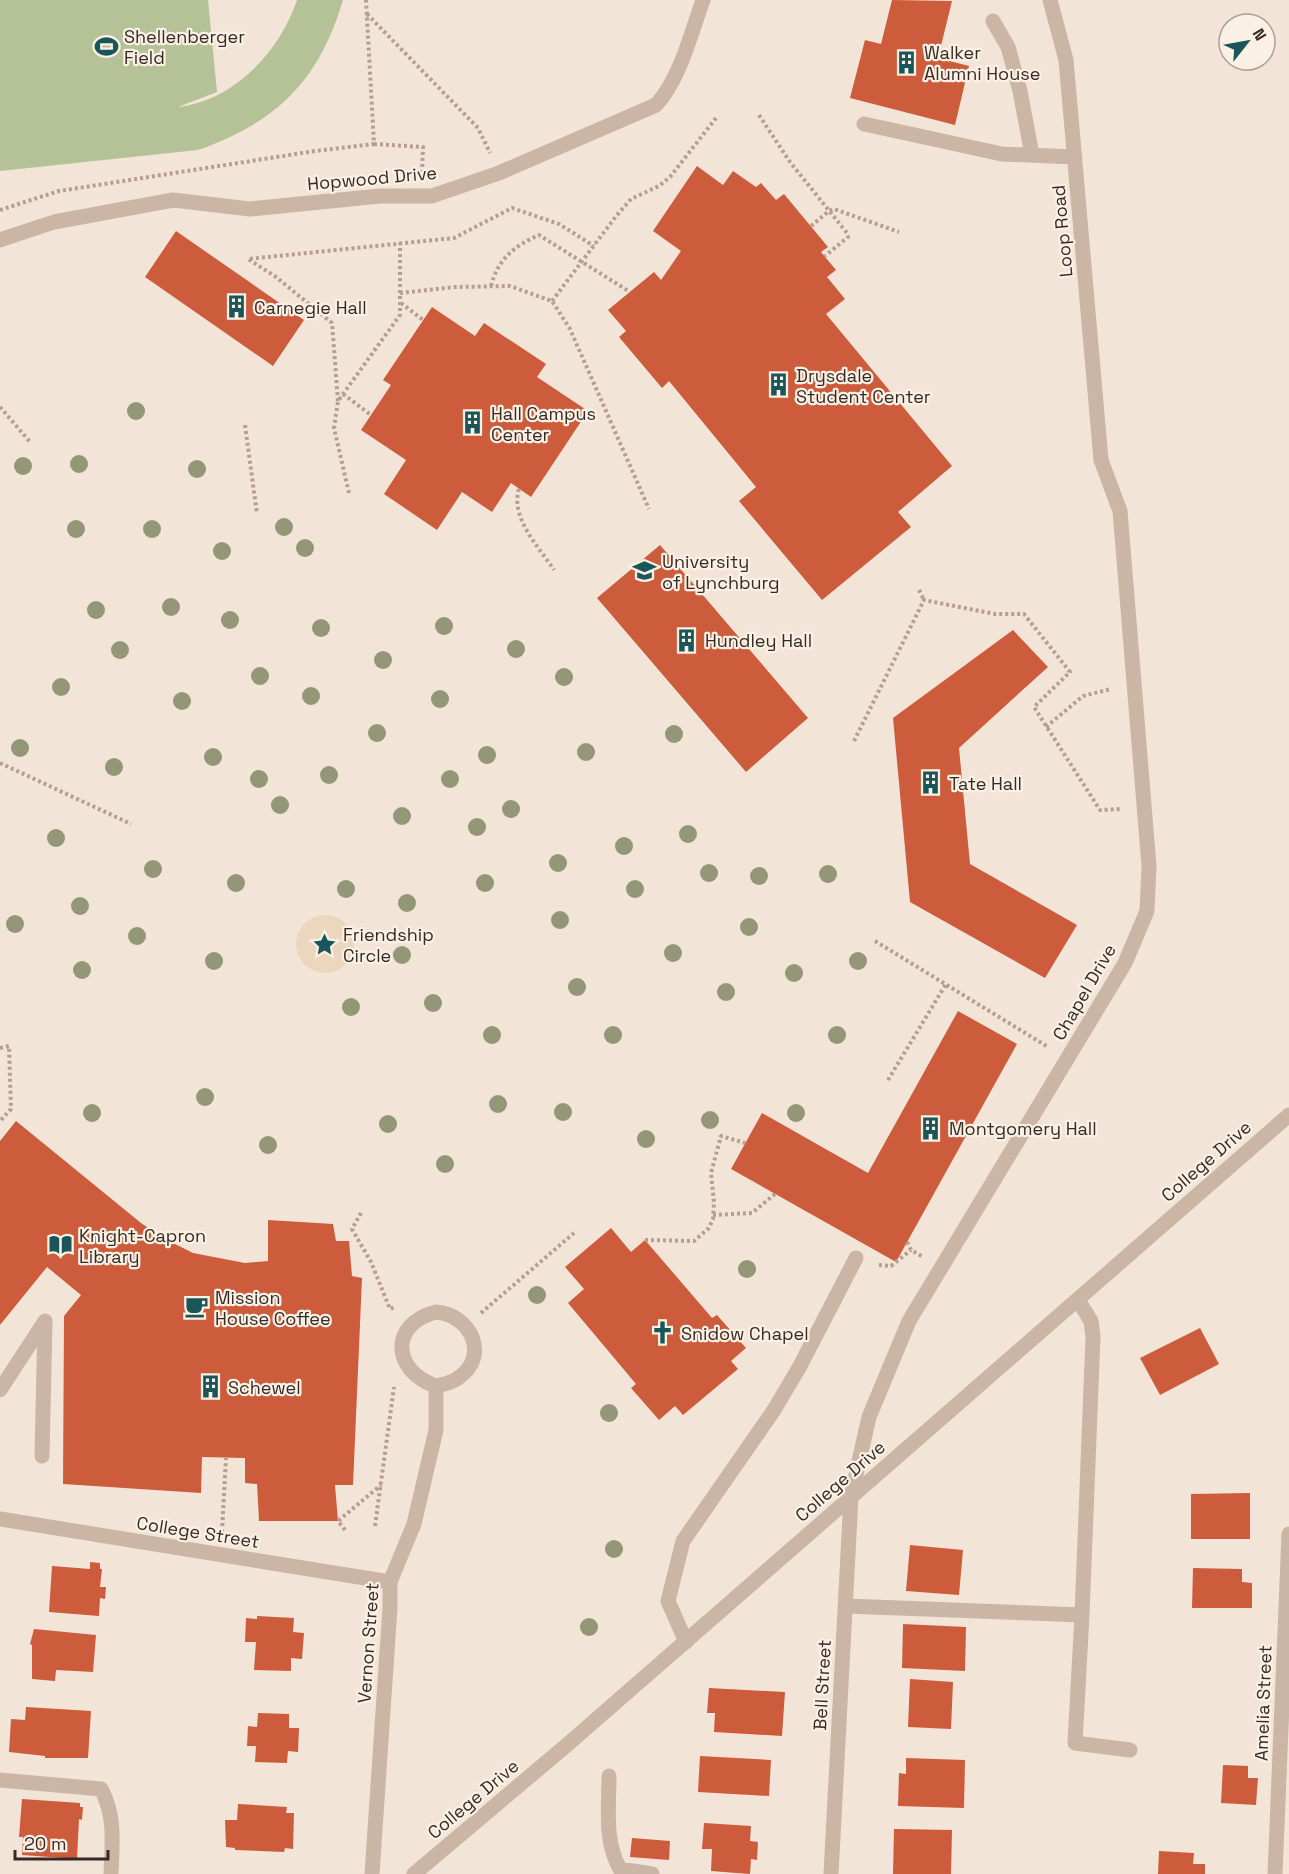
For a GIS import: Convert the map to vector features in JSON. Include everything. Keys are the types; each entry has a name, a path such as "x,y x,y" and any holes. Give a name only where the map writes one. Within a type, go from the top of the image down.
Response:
{"street":[{"name":"Hopwood Drive","path":"0,240 54,222 173,200 250,209 380,196 432,196 499,173 656,105 682,61 703,0"},
{"name":"Loop Road","path":"1050,0 1066,60 1101,460"},
{"path":"993,21 1008,47 1020,91 1032,155"},
{"path":"864,124 1002,154 1075,157"},
{"name":"Chapel Drive","path":"851,1497 869,1417 909,1321 1125,963 1147,911 1149,866 1120,512 1101,460"},
{"name":"College Drive","path":"414,1874 686,1642 1289,1115"},
{"path":"686,1642 668,1601 683,1541 774,1410 800,1366 855,1260"},
{"path":"1078,1300 1091,1322 1094,1337 1075,1743 1130,1750"},
{"path":"435,1312 447,1313 459,1319 467,1327 474,1349 467,1370 458,1378 436,1386 416,1376 408,1367 403,1356 406,1332 413,1322 423,1315 435,1312"},
{"path":"0,1390 45,1321 42,1456"},
{"name":"Vernon Street","path":"372,1874 390,1582 414,1524 436,1430 436,1386"},
{"name":"Bell Street","path":"831,1874 851,1497"},
{"name":"College Street","path":"0,1519 390,1582"},
{"name":"Amelia Street","path":"1275,1874 1289,1534"},
{"path":"846,1606 1082,1615"},
{"path":"609,1776 609,1838 613,1857 620,1869 652,1874"},
{"path":"0,1780 101,1789 113,1826 111,1874"}],"path":[{"path":"366,0 374,144"},
{"path":"367,14 478,128 490,153 479,157"},
{"path":"759,115 790,162 847,233 848,237 825,256"},
{"path":"552,301 617,215 631,200 659,186 670,177 716,118"},
{"path":"0,210 60,191 315,151 374,144 423,147 422,172"},
{"path":"349,493 334,428 338,401 332,323 276,277 248,259 454,238 512,208 559,224 594,246"},
{"path":"811,226 834,209 843,210 899,232"},
{"path":"491,286 498,265 505,257 513,249 539,235 630,292"},
{"path":"338,401 400,315 400,243"},
{"path":"400,293 455,287 510,286 552,301 570,329 649,509"},
{"path":"400,303 423,320"},
{"path":"343,394 371,415"},
{"path":"0,407 30,443"},
{"path":"244,425 257,514"},
{"path":"519,489 516,497 521,519 554,570"},
{"path":"919,590 924,600"},
{"path":"924,600 995,614 1024,614 1070,672 1034,707 1046,727 1100,810 1144,807"},
{"path":"854,741 924,600"},
{"path":"1046,727 1083,696 1118,688 1135,687"},
{"path":"0,763 130,824"},
{"path":"875,941 1068,1059"},
{"path":"888,1080 946,984"},
{"path":"0,1047 9,1046 11,1109 0,1121"},
{"path":"645,1240 694,1241 709,1228 714,1202 711,1173 721,1136 745,1143"},
{"path":"713,1215 752,1213 776,1194"},
{"path":"361,1213 351,1229 371,1262 390,1309 386,1319"},
{"path":"472,1306 481,1314 574,1233"},
{"path":"855,1260 891,1266 911,1250"},
{"path":"390,1309 399,1306"},
{"path":"375,1526 394,1387 388,1377"},
{"path":"223,1517 226,1458"},
{"path":"345,1530 338,1521 381,1484"}],"green space":[{"path":"0,0 208,0 217,92 178,107 198,103 218,95 236,84 252,70 267,55 279,37 297,0 343,0 333,29 307,76 272,112 226,139 198,150 0,171"}],"shaded area":[{"name":"Friendship Circle","path":"319,915 331,915 346,923 354,938 354,950 346,965 331,973 319,973 304,965 296,950 296,938 304,923"}],"building":[{"name":"Walker Alumni House","path":"892,0 952,1 938,58 969,66 955,125 850,98 865,40 881,44"},
{"name":"Drysdale Student Center","path":"697,166 723,185 733,171 756,187 761,183 776,200 784,194 828,247 821,252 836,270 827,277 845,299 826,314 952,466 898,512 911,527 822,600 739,501 756,487 669,381 662,388 619,337 626,331 608,310 654,272 661,280 681,251 653,231"},
{"name":"Carnegie Hall","path":"176,231 304,320 273,366 145,277"},
{"name":"Hall Campus Center","path":"432,307 475,336 484,323 546,364 537,377 588,411 531,497 511,483 492,512 462,492 437,530 384,494 406,460 361,430 391,385 383,380"},
{"name":"Hundley Hall","path":"660,545 808,718 746,772 597,598"},
{"name":"Tate Hall","path":"1013,630 1048,667 959,748 970,864 1077,925 1045,978 910,902 893,718"},
{"name":"Montgomery Hall","path":"958,1011 1017,1044 896,1262 731,1169 762,1113 868,1173"},
{"name":"Schewel","path":"16,1121 141,1223 165,1239 193,1253 245,1263 268,1261 268,1220 333,1224 336,1241 349,1241 352,1276 362,1278 353,1485 335,1485 338,1521 259,1521 257,1484 245,1483 245,1458 202,1457 201,1493 63,1484 64,1316 81,1295 47,1267 0,1325 0,1141"},
{"name":"Snidow Chapel","path":"611,1228 631,1252 645,1240 712,1318 717,1315 746,1348 731,1361 738,1369 683,1415 675,1406 659,1420 631,1388 636,1384 568,1303 584,1289 565,1267"},
{"path":"1200,1328 1219,1364 1160,1395 1140,1358"},
{"path":"1250,1493 1250,1539 1191,1539 1191,1494"},
{"path":"910,1545 963,1550 959,1595 906,1591"},
{"path":"90,1562 100,1563 100,1569 102,1569 100,1587 106,1587 105,1599 100,1598 99,1616 49,1612 52,1566 90,1569"},
{"path":"1193,1568 1242,1569 1242,1582 1252,1583 1252,1608 1192,1608"},
{"path":"257,1616 294,1618 293,1632 304,1633 302,1659 291,1658 291,1671 254,1670 256,1642 245,1642 246,1618 257,1619"},
{"path":"903,1624 966,1627 965,1671 902,1668"},
{"path":"34,1629 96,1635 93,1672 56,1670 55,1681 32,1679 32,1645 30,1644"},
{"path":"910,1679 953,1682 951,1729 908,1727"},
{"path":"709,1688 785,1692 782,1736 714,1732 715,1713 707,1713"},
{"path":"26,1707 91,1711 88,1758 45,1758 45,1756 9,1752 11,1719 25,1720"},
{"path":"258,1713 289,1714 289,1728 299,1728 298,1752 288,1751 287,1763 255,1762 256,1746 247,1746 248,1726 257,1727"},
{"path":"700,1756 771,1760 769,1796 698,1792"},
{"path":"906,1758 965,1760 964,1808 898,1806 899,1773 906,1774"},
{"path":"1223,1765 1248,1766 1248,1778 1258,1778 1256,1805 1221,1803"},
{"path":"22,1799 80,1803 80,1807 83,1807 82,1820 79,1819 77,1859 22,1855 23,1837 19,1837"},
{"path":"238,1804 287,1807 286,1813 294,1813 293,1849 285,1848 284,1852 235,1850 235,1848 226,1847 225,1820 237,1820"},
{"path":"704,1823 751,1826 750,1841 758,1842 757,1860 751,1859 750,1874 711,1871 712,1849 702,1849"},
{"path":"894,1829 952,1830 951,1874 893,1874"},
{"path":"632,1838 670,1841 669,1860 630,1857"},
{"path":"1159,1851 1194,1853 1193,1864 1205,1864 1205,1874 1158,1874"}],"place":[{"name":"Shellenberger Field","path":"106,46"},
{"name":"Walker Alumni House","path":"906,62"},
{"name":"Carnegie Hall","path":"236,307"},
{"name":"Drysdale Student Center","path":"778,385"},
{"name":"Hall Campus Center","path":"473,423"},
{"name":"University of Lynchburg","path":"644,571"},
{"name":"Hundley Hall","path":"687,640"},
{"name":"Tate Hall","path":"931,783"},
{"name":"Friendship Circle","path":"325,944"},
{"name":"Montgomery Hall","path":"931,1128"},
{"name":"Knight-Capron Library","path":"61,1245"},
{"name":"Mission House Coffee","path":"197,1307"},
{"name":"Snidow Chapel","path":"663,1333"},
{"name":"Schewel","path":"210,1387"}]}
